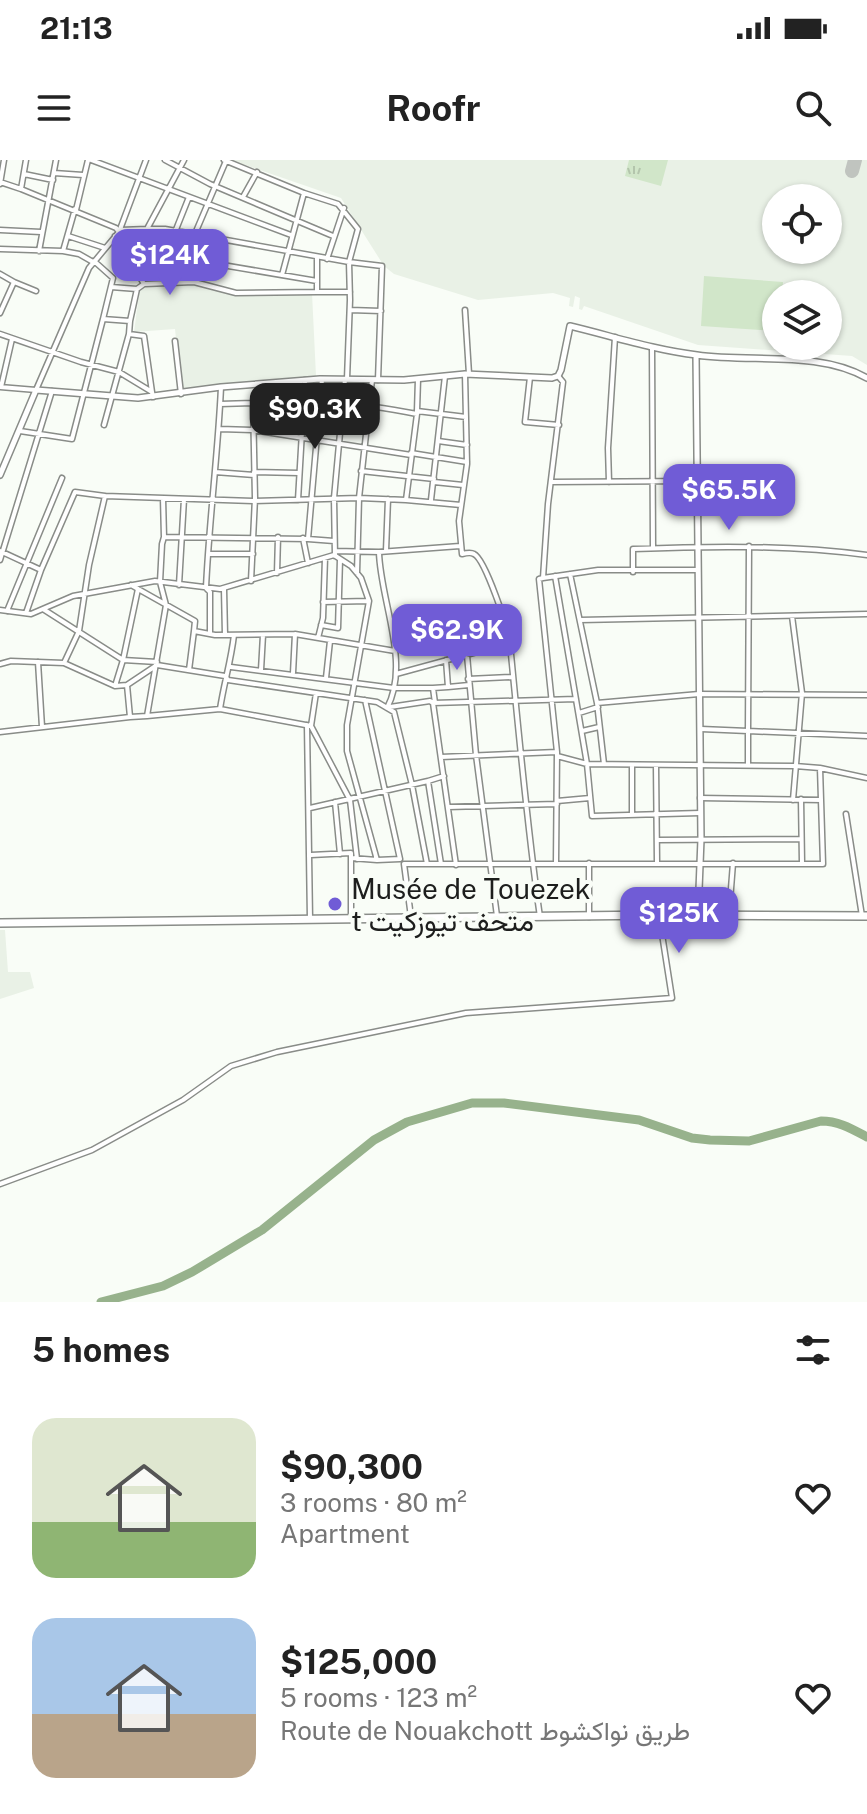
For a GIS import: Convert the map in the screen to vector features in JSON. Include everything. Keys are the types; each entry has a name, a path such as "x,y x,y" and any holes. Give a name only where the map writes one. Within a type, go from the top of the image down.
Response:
{"highway":[{"path":"0,923 540,919 659,915 864,916"}],"street":[{"path":"4,160 0,183 49,199 116,228 144,284"},
{"path":"21,189 26,160"},
{"path":"39,251 56,160"},
{"path":"63,251 89,160 291,235"},
{"path":"0,475 94,261 118,233 146,160"},
{"path":"165,160 216,186 333,236"},
{"path":"147,229 184,160"},
{"path":"194,282 194,236 225,160 304,193 332,201 344,208 359,233 349,262 346,379 334,498 338,628 321,625"},
{"path":"243,197 257,172"},
{"path":"54,173 84,175"},
{"path":"23,174 53,180"},
{"path":"282,275 304,193"},
{"path":"175,232 190,197"},
{"path":"327,259 344,208"},
{"path":"118,233 147,229 175,232 382,266 375,380 361,471 357,573"},
{"path":"0,230 42,232"},
{"path":"68,236 105,248"},
{"path":"131,262 192,248"},
{"path":"0,249 79,254 94,261 113,278 72,439 20,431"},
{"path":"317,257 317,292"},
{"path":"193,260 317,281"},
{"path":"0,274 36,291"},
{"path":"0,313 14,282"},
{"path":"111,287 137,289 144,284 194,282 236,293 350,292"},
{"path":"104,425 129,334 137,289"},
{"path":"350,310 381,311"},
{"path":"465,310 467,462 459,521 461,546 462,554 477,555 491,584 510,643 514,703 540,919"},
{"path":"103,319 130,321"},
{"path":"558,376 570,326 696,355 826,364 867,378"},
{"path":"0,334 119,372 152,395"},
{"path":"129,334 144,336 152,395"},
{"path":"609,482 608,448 615,337"},
{"path":"12,338 1,387 112,396 181,394 221,387 322,379 418,379 467,374 558,376"},
{"path":"175,341 181,394"},
{"path":"652,345 653,548"},
{"path":"696,355 701,839 698,916"},
{"path":"431,500 445,376"},
{"path":"543,578 563,382 558,376"},
{"path":"530,377 525,422 559,425"},
{"path":"308,563 306,538 322,379"},
{"path":"406,500 418,379"},
{"path":"298,500 305,380"},
{"path":"210,633 210,592 206,588 221,387"},
{"path":"0,560 52,391"},
{"path":"220,404 304,400 369,404 466,417"},
{"path":"251,581 254,537 253,403"},
{"path":"219,429 252,430 467,462"},
{"path":"438,441 467,445"},
{"path":"361,471 464,485"},
{"path":"215,472 300,473"},
{"path":"7,611 62,478"},
{"path":"551,482 698,481"},
{"path":"26,613 75,492 105,496 253,501 334,498 431,500 461,505"},
{"path":"64,663 79,631 89,565 105,496"},
{"path":"147,716 166,605 160,582 163,498"},
{"path":"179,585 184,498"},
{"path":"386,551 388,499"},
{"path":"164,537 278,537 334,541"},
{"path":"277,573 278,537"},
{"path":"0,610 26,613 86,593 160,582 224,588 358,551 461,546"},
{"path":"748,765 749,546"},
{"path":"633,572 633,549 749,546 867,555"},
{"path":"1,552 41,570"},
{"path":"379,552 379,569 395,651 396,674 387,708"},
{"path":"208,554 253,554"},
{"path":"337,555 357,573 369,601 347,725 347,751 377,860"},
{"path":"318,638 325,558"},
{"path":"556,863 557,754 539,579 598,570 698,570"},
{"path":"570,574 597,705 604,765"},
{"path":"555,576 582,731 592,816 700,813"},
{"path":"131,585 195,621 189,670"},
{"path":"224,588 225,635"},
{"path":"115,686 138,589"},
{"path":"323,602 369,601"},
{"path":"43,609 123,660 157,663 225,676 228,680 377,702 394,712 427,864"},
{"path":"580,620 867,614"},
{"path":"792,616 802,693 793,800"},
{"path":"194,631 225,635 295,634 395,651"},
{"path":"293,673 295,634"},
{"path":"220,709 225,676 231,667 234,635"},
{"path":"261,670 263,635"},
{"path":"326,678 330,641"},
{"path":"396,674 510,643"},
{"path":"467,655 497,919"},
{"path":"446,660 448,687"},
{"path":"0,664 11,661 64,663 115,686 127,685 157,663"},
{"path":"37,661 42,727"},
{"path":"231,667 394,688 469,685"},
{"path":"468,679 512,677"},
{"path":"127,685 130,717"},
{"path":"433,688 456,865"},
{"path":"310,921 309,726 316,693"},
{"path":"579,713 597,705 699,694 867,695"},
{"path":"387,708 430,701 514,703 576,699"},
{"path":"365,700 402,861 411,920"},
{"path":"0,732 220,709 309,726"},
{"path":"309,726 348,798 354,859 351,920"},
{"path":"582,731 600,727"},
{"path":"699,729 867,736"},
{"path":"441,757 557,754 587,764 795,766 867,778"},
{"path":"632,765 632,815"},
{"path":"656,765 657,863"},
{"path":"354,859 456,865 823,864 820,768"},
{"path":"310,808 444,776"},
{"path":"428,781 441,864"},
{"path":"448,807 590,798"},
{"path":"700,798 821,800"},
{"path":"801,799 802,863"},
{"path":"335,802 340,854"},
{"path":"846,814 864,916"},
{"path":"657,840 801,839"},
{"path":"311,855 351,853 354,859"},
{"path":"589,863 589,918"},
{"path":"729,917 733,863"},
{"path":"0,1184 92,1150 183,1100 231,1066 277,1052 466,1013 672,998 659,915"}],"shaded area":[{"path":"231,160 867,160 867,365 852,356 842,355 842,280 762,280 762,350 698,345 584,306 582,310 579,309 580,298 575,296 573,307 569,306 570,298 553,293 478,300 394,274 384,266 341,198"},
{"path":"197,285 246,296 312,293 316,376 181,389 175,329 134,332 140,287"},
{"path":"0,930 5,930 8,972 30,972 34,988 0,999"}],"green space":[{"path":"629,160 668,160 661,186 625,176"},
{"path":"704,276 762,280 762,330 701,326"}],"waterway":[{"path":"101,1302 163,1286 192,1272 262,1230 374,1140 407,1122 472,1103 504,1103 639,1120 692,1138 710,1140 749,1141 821,1121 840,1124 867,1137"}],"taxiway":[{"path":"852,171 855,160"}],"place":[{"name":"Musée de Touezek t متحف تيوزكيت","path":"335,904"}]}
